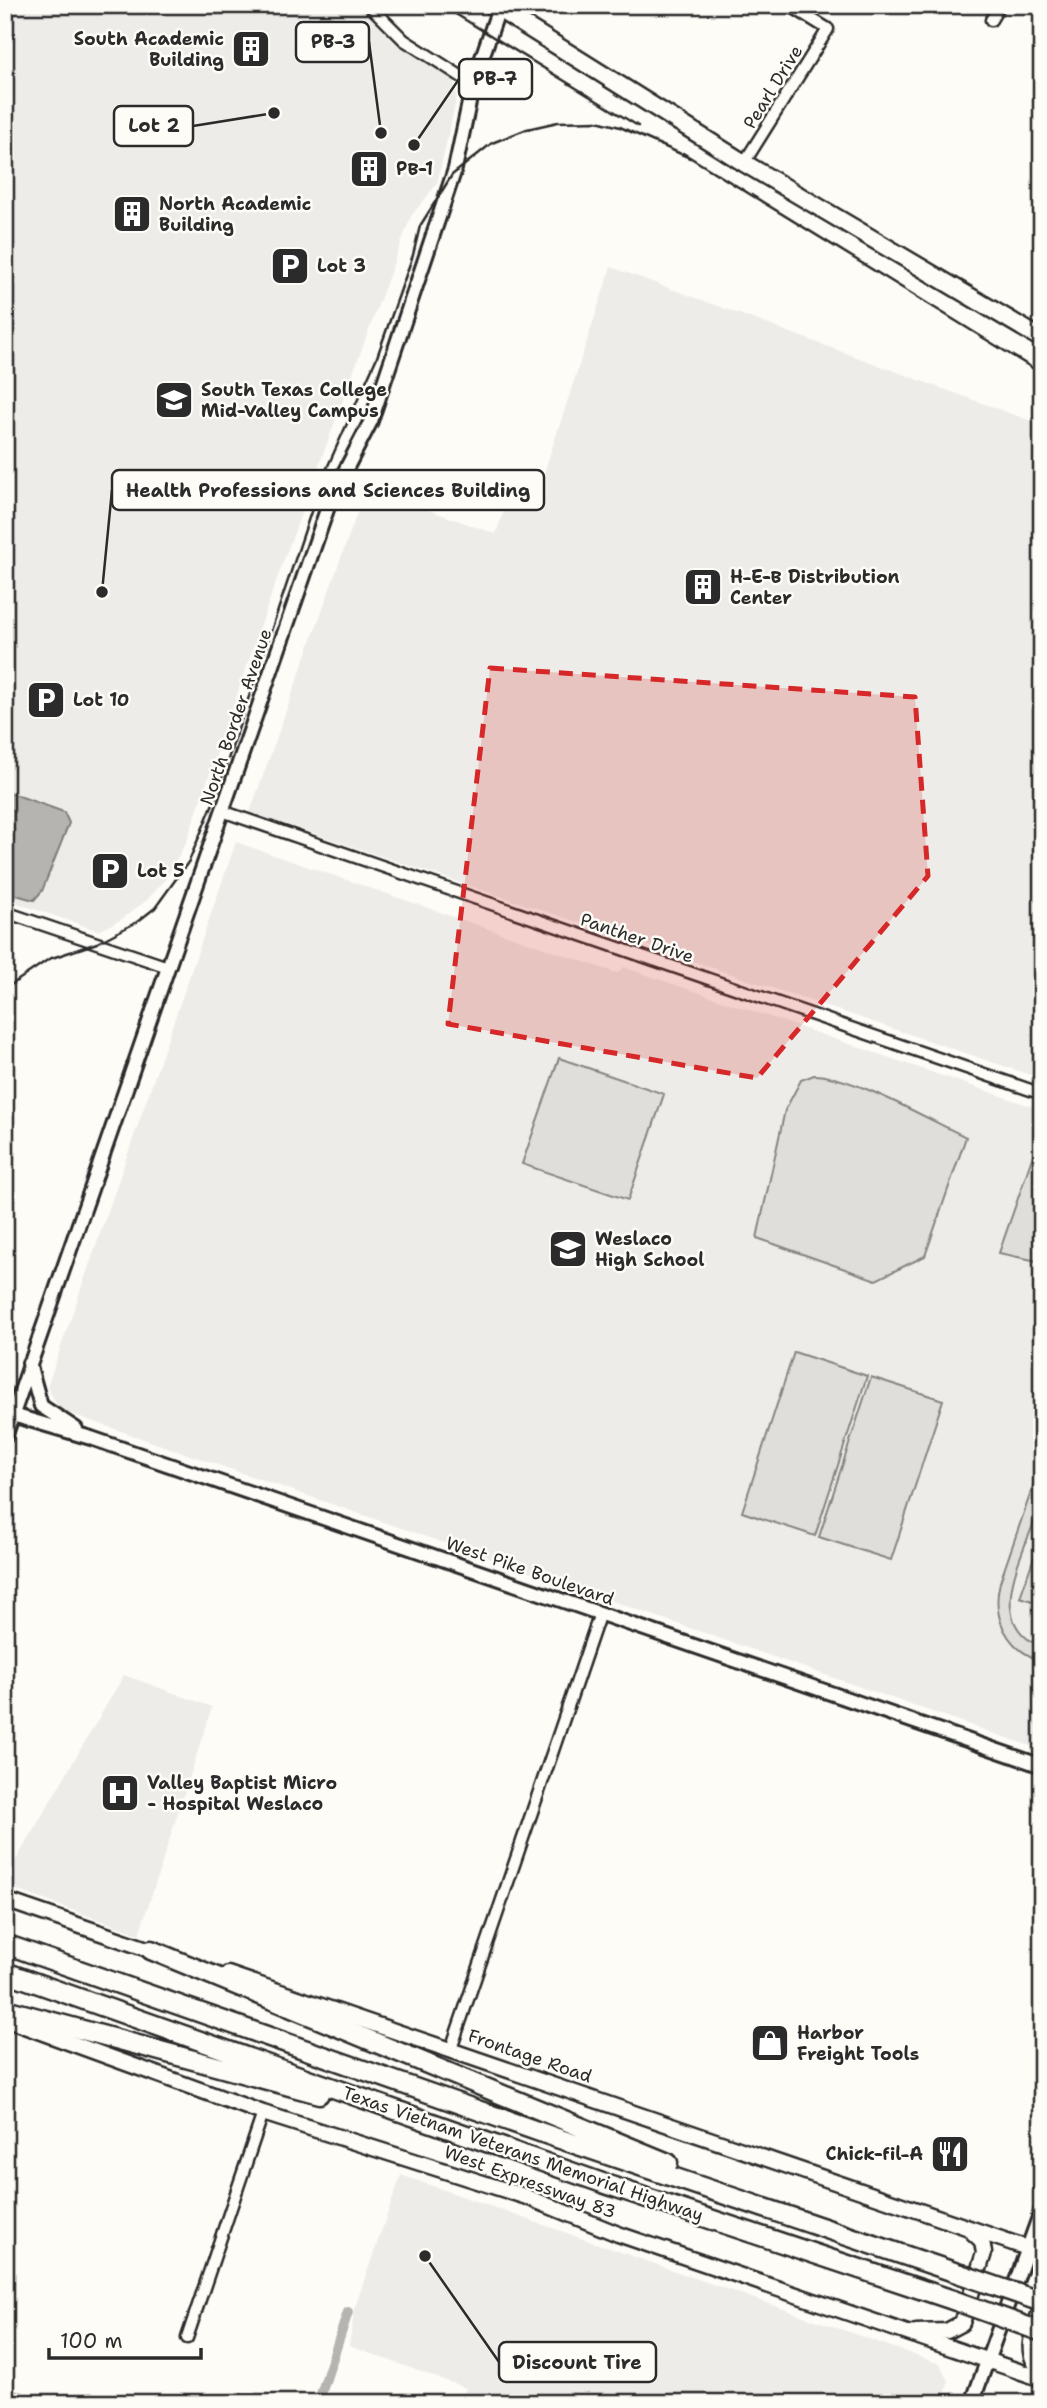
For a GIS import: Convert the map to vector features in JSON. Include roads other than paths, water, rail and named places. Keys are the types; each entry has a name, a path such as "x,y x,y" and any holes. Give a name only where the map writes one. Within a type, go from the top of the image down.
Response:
{"highway":[{"name":"Texas Vietnam Veterans Memorial Highway","path":"5,1944 554,2137 824,2226 1042,2304"},
{"path":"151,1950 824,2226"},
{"name":"Texas Vietnam Veterans Memorial Highway","path":"5,1972 455,2132 1042,2332"},
{"path":"5,2009 455,2132"}],"main road":[{"path":"497,7 744,163 1042,339"},
{"name":"Frontage Road","path":"5,1900 451,2049 1035,2250"},
{"name":"West Expressway 83","path":"5,2019 263,2113 527,2197 618,2234 1042,2379"},
{"path":"907,2333 947,2331 962,2323 985,2253 982,2241 963,2226"},
{"path":"1042,2304 1029,2348 1032,2360 1042,2371"}],"street":[{"path":"369,5 404,40 473,84"},
{"name":"Pearl Drive","path":"744,163 828,29 789,5"},
{"path":"991,20 1000,5"},
{"name":"North Border Avenue","path":"5,1437 9,1414 331,498 372,421 455,169 473,84 497,7"},
{"name":"Panther Drive","path":"222,811 1042,1094"},
{"path":"5,912 168,967"},
{"path":"29,1363 41,1405 91,1438"},
{"name":"West Pike Boulevard","path":"9,1414 91,1438 1042,1766"},
{"path":"451,2049 600,1614"},
{"path":"187,2338 263,2113"},
{"path":"972,2403 986,2361 1035,2250 1042,2209"}],"waterway":[{"path":"318,2403 348,2312"},
{"path":"5,2391 39,2403"}],"railway":[{"path":"441,5 638,126"},
{"path":"5,989 49,959 97,943 137,922 155,908 189,861 214,801 322,479 377,357 413,255 420,226 452,175 492,143 527,129 558,122 597,121 620,127 690,158"},
{"path":"683,153 1042,374"}],"place":[{"name":"South Academic Building","path":"251,49"},
{"name":"Lot 2","path":"274,113"},
{"name":"PB-3","path":"381,133"},
{"name":"PB-7","path":"414,145"},
{"name":"PB-1","path":"369,169"},
{"name":"North Academic Building","path":"132,214"},
{"name":"Lot 3","path":"290,266"},
{"name":"South Texas College Mid-Valley Campus","path":"174,400"},
{"name":"H-E-B Distribution Center","path":"703,587"},
{"name":"Health Professions and Sciences Building","path":"102,592"},
{"name":"Lot 10","path":"46,700"},
{"name":"Lot 5","path":"110,871"},
{"name":"Weslaco High School","path":"568,1249"},
{"name":"Valley Baptist Micro - Hospital Weslaco","path":"120,1793"},
{"name":"Harbor Freight Tools","path":"770,2043"},
{"name":"Chick-fil-A","path":"950,2154"},
{"name":"Discount Tire","path":"425,2256"}]}
